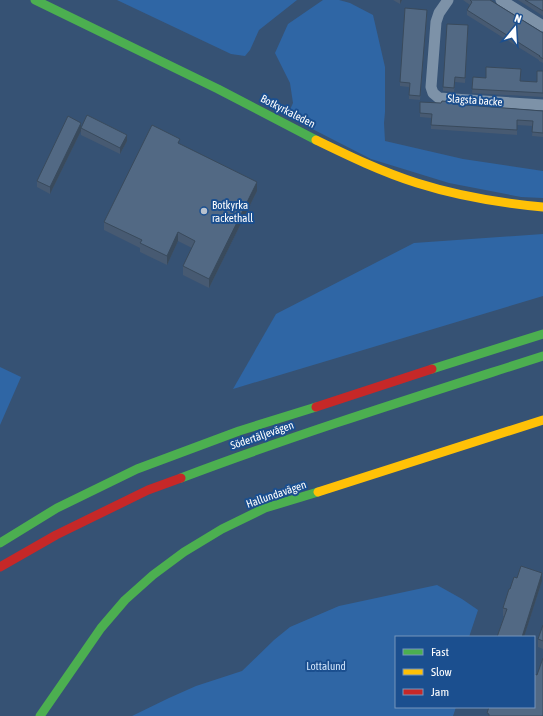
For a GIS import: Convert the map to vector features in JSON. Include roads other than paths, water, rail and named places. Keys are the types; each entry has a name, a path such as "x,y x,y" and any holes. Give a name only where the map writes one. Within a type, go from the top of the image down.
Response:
{"main road":[{"name":"Botkyrkaleden","path":"35,0 244,102 342,153 399,177 464,196 500,203 543,207"},
{"name":"Södertäljevägen","path":"0,543 57,508 137,469 239,431 543,334"},
{"name":"Södertäljevägen","path":"0,567 56,535 148,490 253,450 543,356"},
{"name":"Hallundavägen","path":"40,716 101,628 126,600 153,575 184,552 222,529 265,508 543,420"},
{"name":"Hallundavägen","path":"47,716 69,674"}],"street":[{"name":"Slagsta backe","path":"448,0 439,13 436,22 431,87 433,93 439,98 543,105"},
{"path":"501,0 543,26"}],"place":[{"name":"Botkyrka rackethall","path":"204,211"}],"park label":[{"name":"Lottalund","path":"326,666"}]}
